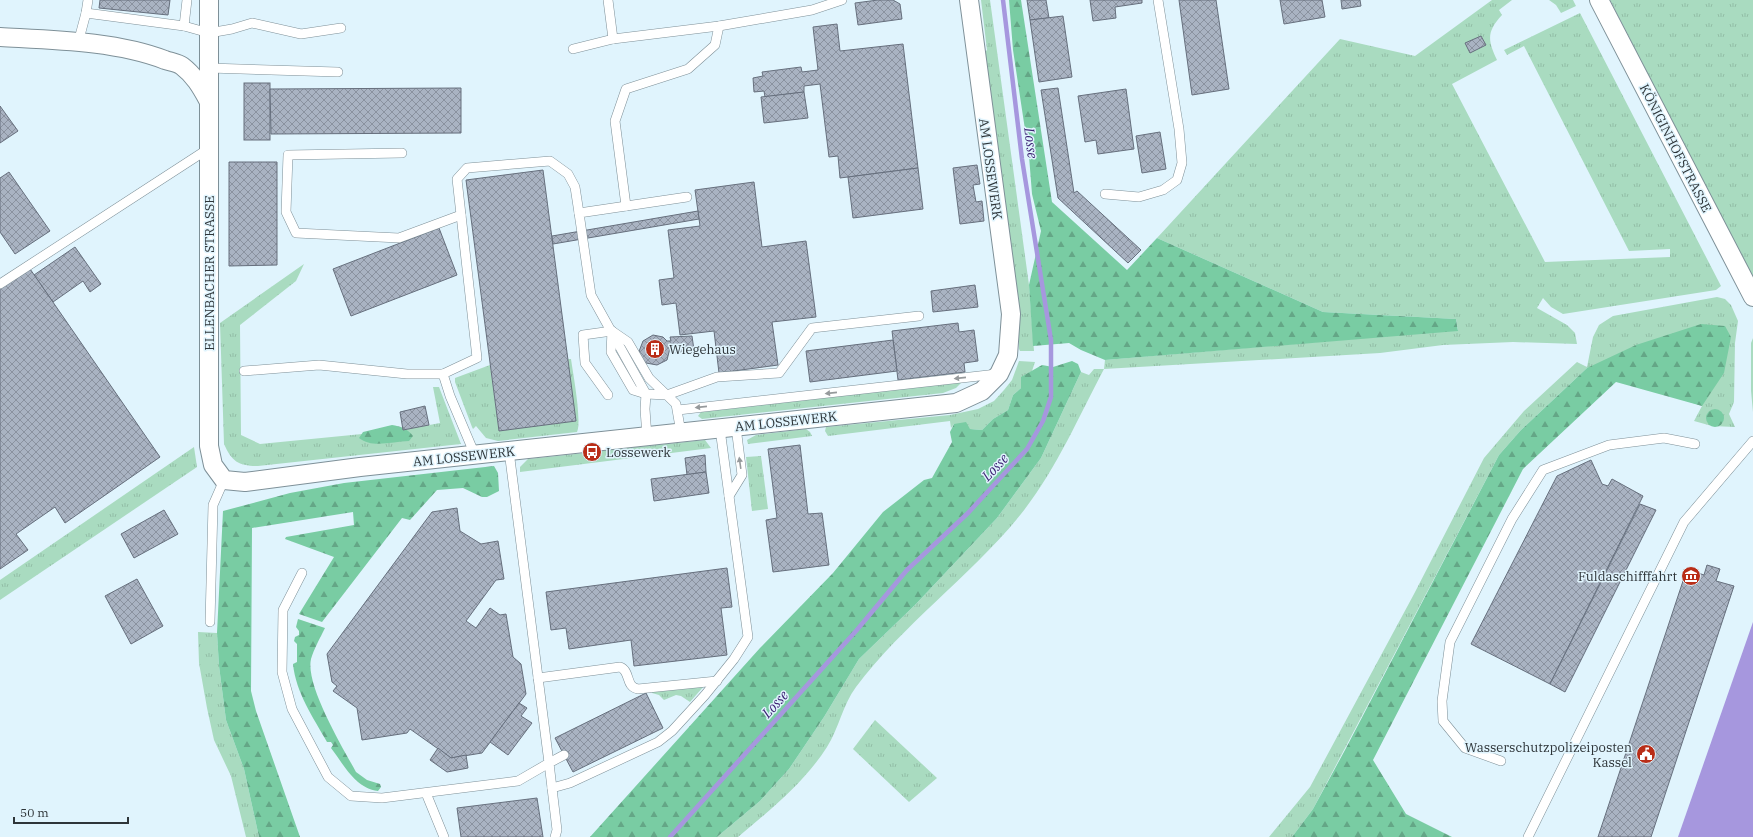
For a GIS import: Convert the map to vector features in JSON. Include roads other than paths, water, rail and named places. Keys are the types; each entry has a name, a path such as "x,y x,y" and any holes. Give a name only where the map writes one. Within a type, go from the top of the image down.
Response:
{"street":[{"name":"ELLENBACHER STRASSE","path":"209,0 209,446 213,464 224,480"},
{"name":"AM LOSSEWERK","path":"224,480 245,482 360,467 956,403 982,391 999,374 1008,355 1011,314 968,0"},
{"name":"KÖNIGINHOFSTRASSE","path":"1599,0 1753,297"},
{"path":"0,37 121,47 150,54 182,66 197,80 209,100"}],"lane":[{"path":"78,43 88,0"},
{"path":"184,26 187,0"},
{"path":"608,0 613,39"},
{"path":"573,49 613,39 720,26 812,10 842,0"},
{"path":"1105,194 1139,197 1164,190 1177,180 1182,164 1179,129 1158,0"},
{"path":"86,13 184,26 209,33 232,29 252,23 301,34 341,28"},
{"path":"626,206 615,121 626,89 688,69 715,45 720,26"},
{"path":"209,68 338,72"},
{"path":"0,284 208,149"},
{"path":"402,154 288,155 286,212 296,233 399,238 461,215"},
{"path":"244,371 318,365 407,374 443,374 477,358 457,179 467,168 550,161 568,174 575,187 591,295 646,394 645,409 647,436"},
{"path":"579,213 687,197"},
{"path":"646,394 667,395 717,377 779,373 812,328 919,316"},
{"path":"608,396 585,363 583,335 612,331 628,342 649,378 676,404 681,433"},
{"path":"443,374 450,396 475,455"},
{"path":"678,410 999,374"},
{"path":"728,428 742,475 729,496"},
{"path":"552,788 570,783 658,742 672,730 717,681 734,659 748,637 729,496 728,428"},
{"path":"1501,761 1465,748 1443,721 1442,701 1450,642 1512,519 1543,470 1609,445 1664,438 1696,444"},
{"path":"1528,837 1684,522 1753,441"},
{"path":"509,451 552,788 557,830 555,837"},
{"path":"210,622 213,505 224,480"},
{"path":"302,573 283,610 282,672 292,709 328,777 351,796 382,798 518,781 564,755"},
{"path":"538,678 620,667 625,670 630,685 633,688 638,689 717,681"},
{"path":"426,793 444,837"}],"waterway":[{"name":"Losse","path":"670,837 856,631 907,570 968,513 1027,449 1043,421 1051,397 1051,340 1022,159 1003,0"}],"place":[{"name":"Wiegehaus","path":"655,349"},
{"name":"Lossewerk","path":"592,452"},
{"name":"Fuldaschifffahrt","path":"1691,576"},
{"name":"Wasserschutzpolizeiposten Kassel","path":"1646,754"}]}
